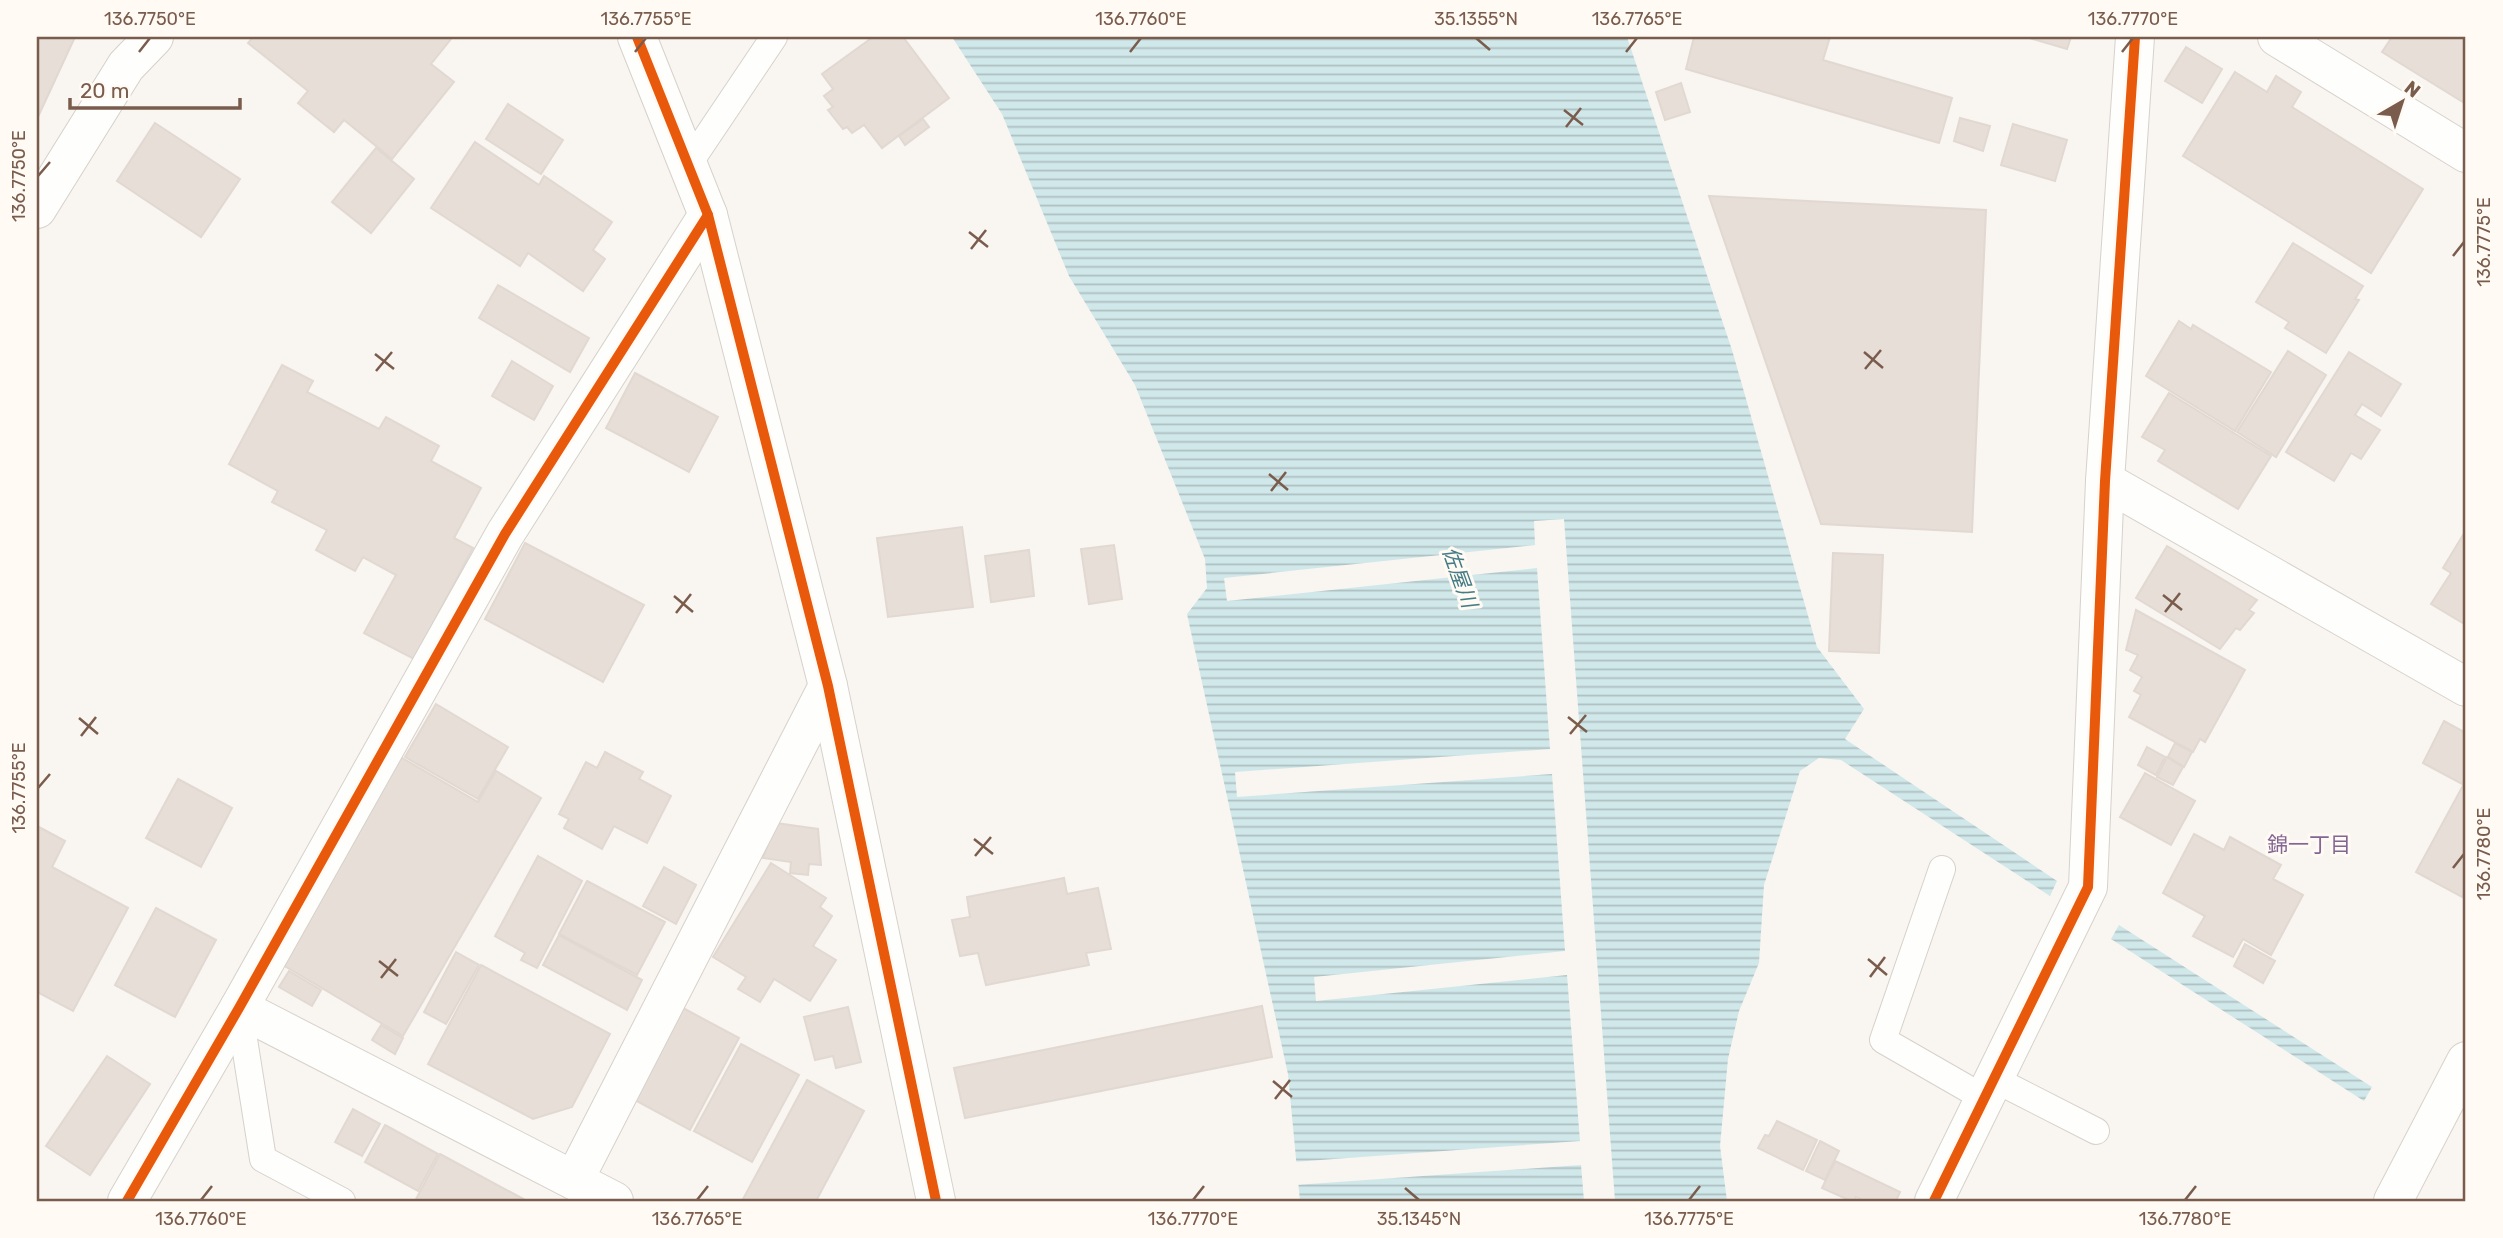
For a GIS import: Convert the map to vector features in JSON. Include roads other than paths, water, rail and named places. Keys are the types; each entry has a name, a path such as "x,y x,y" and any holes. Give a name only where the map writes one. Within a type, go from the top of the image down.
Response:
{"street":[{"path":"37,209 126,66 154,37"},
{"path":"637,37 708,215 828,686 936,1201"},
{"path":"1934,1201 2088,887 2105,481 2134,37"},
{"path":"2277,37 2466,153"},
{"path":"127,1201 239,1008 505,534 708,215"},
{"path":"2105,481 2466,687"},
{"path":"574,1180 828,686"},
{"path":"239,1008 614,1201"},
{"path":"2393,1201 2466,1061"}],"lane":[{"path":"688,165 774,37"},
{"path":"1942,869 1883,1040 1989,1088 2096,1131"},
{"path":"239,1008 263,1159 342,1201"}],"water":[{"name":"佐屋川","path":"952,37 1627,37 1732,350 1817,647 1864,709 1845,739 2057,881 2050,896 1841,760 1819,758 1800,771 1764,885 1759,963 1739,1011 1728,1059 1720,1146 1727,1201 1300,1201 1288,1074 1187,614 1207,588 1205,559 1135,385 1069,276 1002,114"},
{"path":"2119,925 2372,1087 2364,1101 2111,939"}],"district":[{"name":"錦一丁目","path":"2309,844"}]}
